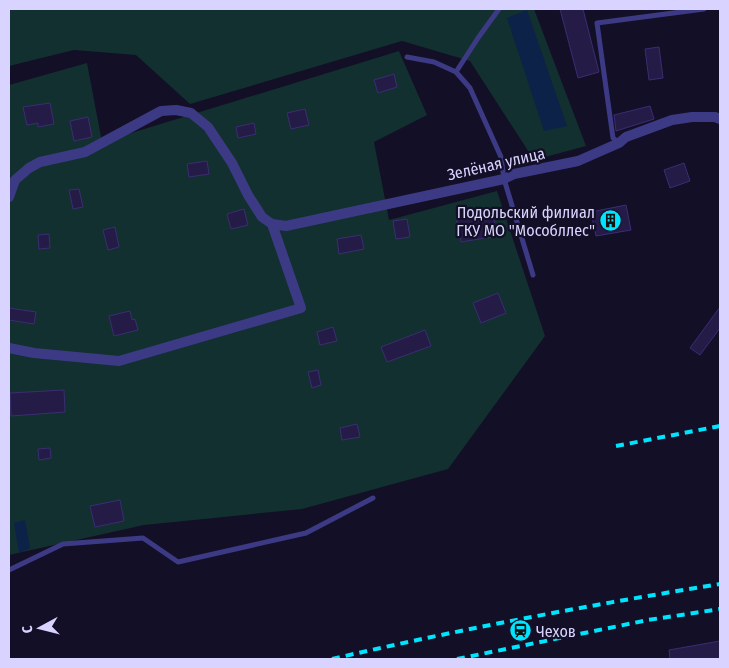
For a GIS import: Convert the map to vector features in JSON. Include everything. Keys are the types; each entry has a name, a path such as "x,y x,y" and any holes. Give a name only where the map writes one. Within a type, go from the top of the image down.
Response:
{"street":[{"path":"9,197 15,180 29,168 40,162 85,152 161,111 176,110 191,113 208,127 232,163 248,195 262,217 272,224 301,308 119,360 34,353 9,348"},
{"name":"Зелёная улица","path":"272,224 286,226 578,161 619,143 626,137 672,120 692,117 715,117 720,119"}],"lane":[{"path":"456,72 499,9"},
{"path":"619,143 614,138 597,23 704,9"},
{"path":"407,57 434,62 456,72 470,88 502,156 504,179 533,275"},
{"path":"9,570 63,544 143,538 178,562 306,533 373,498"}],"green space":[{"path":"9,9 534,9 586,146 534,160 470,61 402,41 190,104 136,55 74,50 9,66"},
{"path":"399,51 427,115 374,142 389,220 497,191 545,336 448,469 302,509 144,525 9,555 9,85 87,63 102,142"}],"water":[{"path":"527,10 567,126 544,131 507,18"},
{"path":"25,520 30,548 19,553 14,523"}],"building":[{"path":"560,9 583,9 599,72 578,78"},
{"path":"659,47 663,78 649,80 645,49"},
{"path":"394,74 397,87 378,93 374,80"},
{"path":"50,103 54,124 38,127 38,123 27,125 23,107"},
{"path":"650,106 654,119 616,131 614,115"},
{"path":"305,109 309,125 291,129 287,113"},
{"path":"88,117 92,137 74,141 70,121"},
{"path":"254,123 256,134 238,138 236,127"},
{"path":"207,161 209,174 189,177 187,164"},
{"path":"684,163 690,181 670,188 664,170"},
{"path":"79,189 83,207 73,209 69,190"},
{"name":"Подольский филиал ГКУ МО \"Мособллес\"","path":"626,205 631,230 596,236 591,212"},
{"path":"244,209 248,225 231,229 227,214"},
{"path":"492,209 497,236 461,242 456,216"},
{"path":"407,219 410,237 396,239 393,221"},
{"path":"115,227 119,247 108,250 103,230"},
{"path":"49,234 50,248 39,249 38,235"},
{"path":"361,235 364,249 339,254 337,239"},
{"path":"498,293 506,313 481,323 473,303"},
{"path":"720,307 720,328 700,355 690,348"},
{"path":"9,308 36,312 34,324 9,320"},
{"path":"130,311 132,320 135,319 138,330 114,336 109,316"},
{"path":"333,327 337,341 320,345 317,332"},
{"path":"425,330 431,346 387,362 381,347"},
{"path":"318,370 321,385 312,388 308,372"},
{"path":"64,390 65,412 11,416 10,393"},
{"path":"357,424 360,437 342,440 340,428"},
{"path":"50,448 51,458 39,460 38,449"},
{"path":"120,500 124,521 95,527 90,506"},
{"path":"720,641 720,659 670,659 669,650"}],"railway":[{"path":"616,446 720,426"},
{"path":"332,659 526,618 720,584"},
{"path":"457,659 648,620 720,609"}],"place":[{"name":"Подольский филиал ГКУ МО \"Мособллес\"","path":"611,221"},
{"name":"Чехов","path":"520,631"}]}
